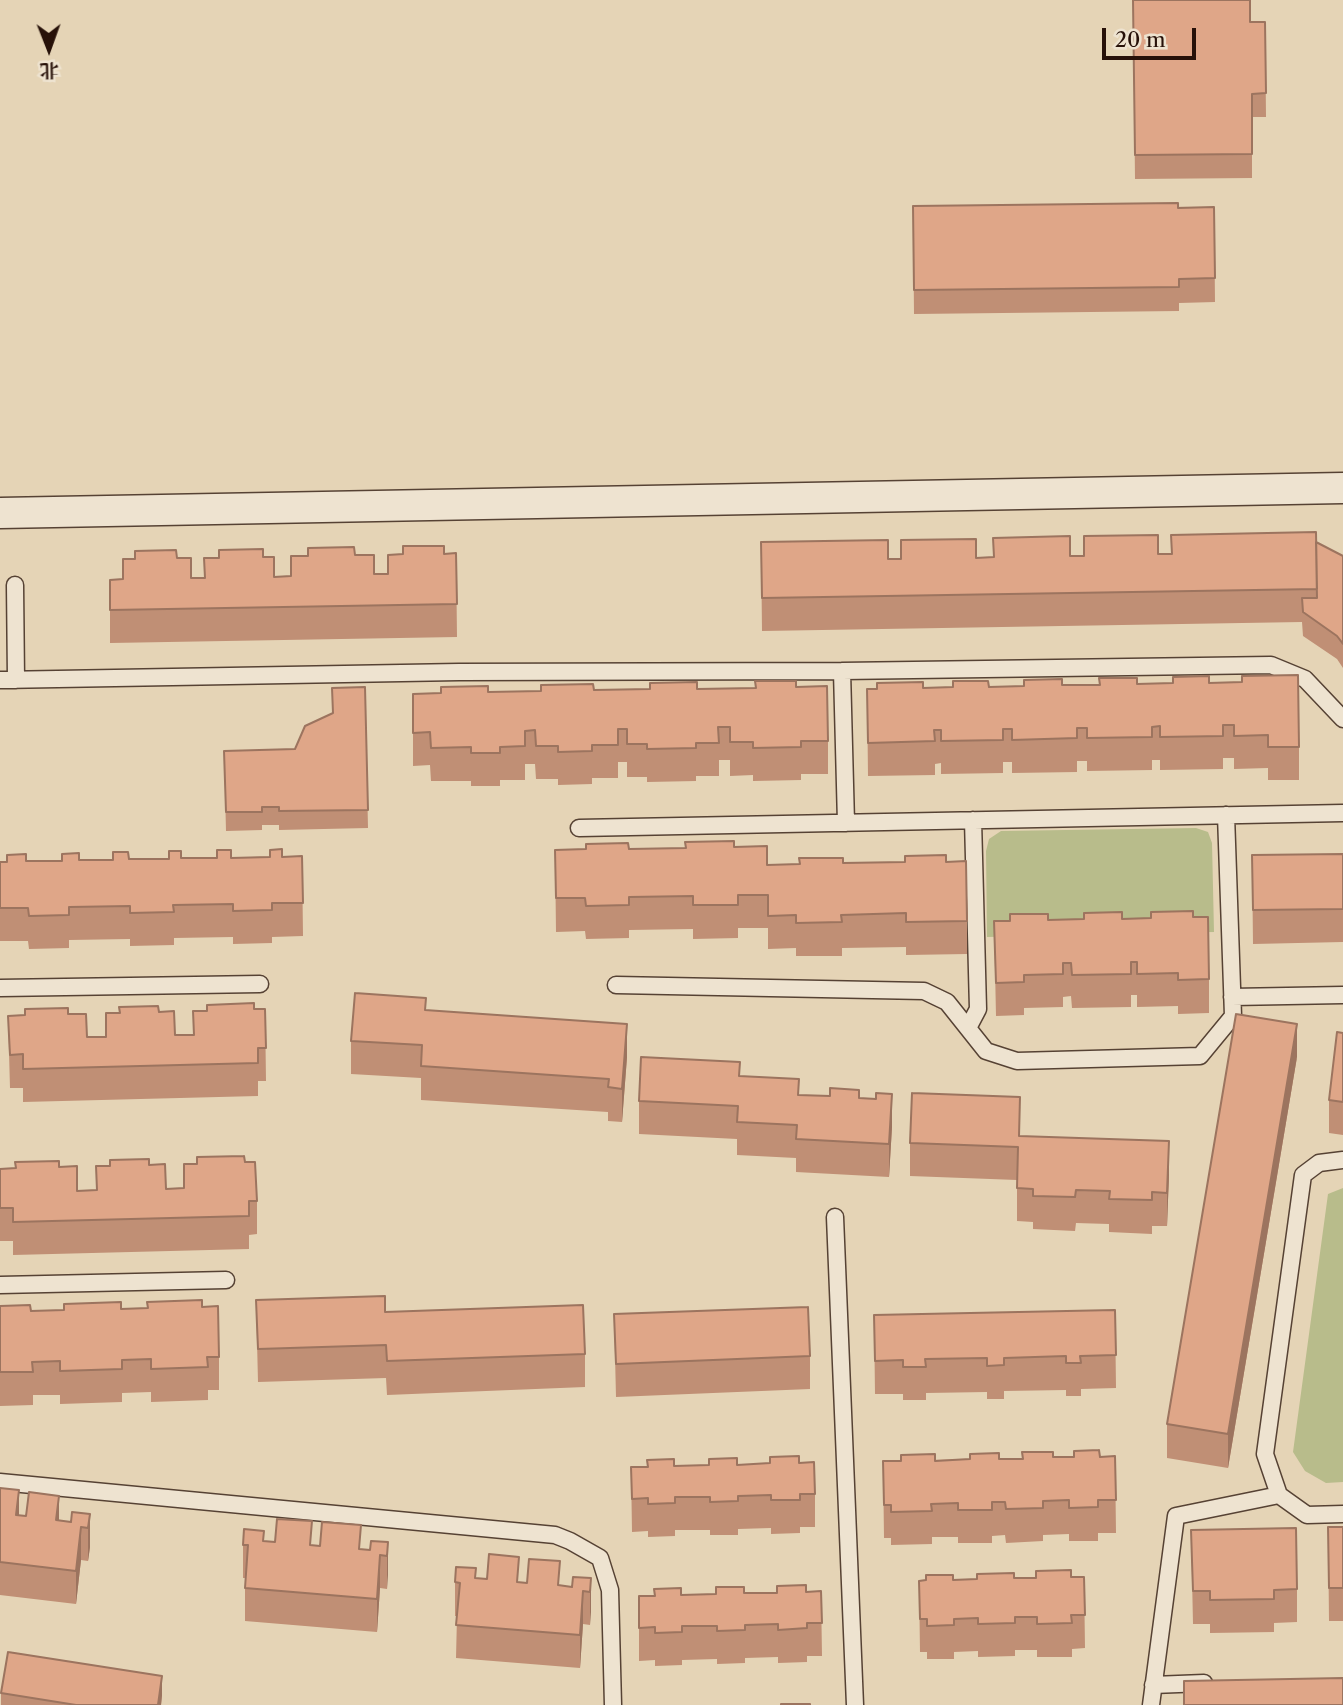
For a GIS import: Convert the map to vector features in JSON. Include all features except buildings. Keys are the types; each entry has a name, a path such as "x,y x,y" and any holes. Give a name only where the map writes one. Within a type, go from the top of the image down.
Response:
{"street":[{"path":"0,513 1343,488"}],"lane":[{"path":"15,585 8,680 459,671 842,671 1271,665 1305,679 1343,719"},
{"path":"842,671 846,823"},
{"path":"579,828 1343,813"},
{"path":"615,985 925,990 947,1002 986,1051 1017,1061 1200,1056 1233,1016 1226,815"},
{"path":"968,1028 978,1009 973,820"},
{"path":"0,988 260,984"},
{"path":"1232,997 1343,995"},
{"path":"1343,1160 1319,1163 1303,1175 1265,1454 1279,1495 1307,1515 1343,1514"},
{"path":"835,1217 855,1705"},
{"path":"0,1285 226,1280"},
{"path":"0,1482 555,1535 600,1558 610,1590 613,1705"},
{"path":"1150,1705 1176,1516 1279,1495"},
{"path":"1153,1685 1221,1682"}],"green space":[{"path":"1196,828 1208,832 1212,843 1214,932 987,937 986,851 989,839 1001,831"},
{"path":"1343,1188 1343,1482 1326,1483 1305,1471 1293,1452 1328,1194"}]}
